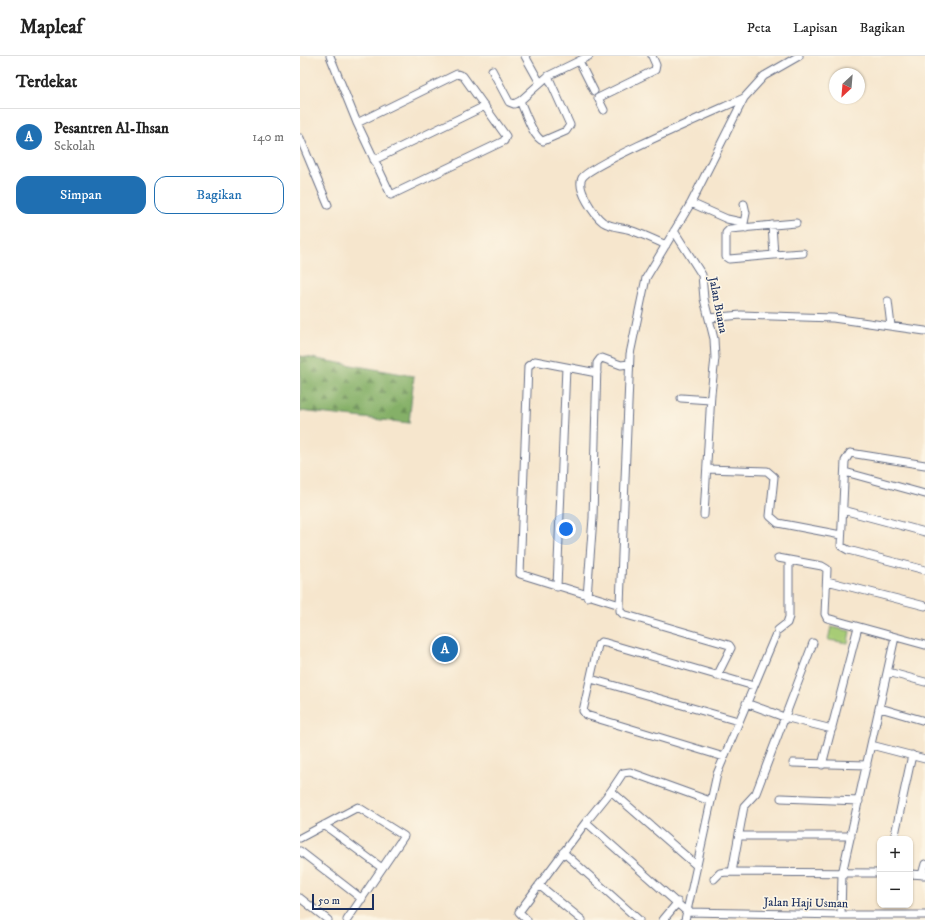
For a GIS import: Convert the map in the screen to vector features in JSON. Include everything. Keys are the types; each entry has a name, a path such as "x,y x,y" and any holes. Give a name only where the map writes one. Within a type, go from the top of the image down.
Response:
{"street":[{"path":"330,56 357,123 391,195 504,141 506,134 462,76 457,74 357,123"},
{"path":"525,56 540,83"},
{"path":"567,56 571,64"},
{"path":"492,70 509,102 514,104 520,101 548,76 589,56"},
{"path":"604,110 598,98 655,70 656,66 652,56"},
{"path":"717,676 729,653 731,648 730,645 623,614 620,611 629,364 634,331 646,278 691,203 744,98 764,76 799,56"},
{"path":"578,61 594,90"},
{"path":"520,101 538,139 546,140 569,129 570,122 548,76"},
{"path":"666,245 642,234 602,222 585,200 580,189 581,179 589,170 744,98"},
{"path":"374,160 485,106"},
{"path":"300,138 328,205"},
{"path":"691,203 727,219 745,225 796,223"},
{"path":"744,204 746,213 745,225"},
{"path":"745,225 727,231 725,234 726,257 734,259 803,253"},
{"path":"772,225 774,255"},
{"name":"Jalan Buana","path":"674,231 702,275 704,299 714,339 715,358 710,400 704,515"},
{"path":"888,301 891,326"},
{"path":"709,318 741,315 833,318 925,331"},
{"path":"587,597 593,518 597,363 602,358 622,365 629,364"},
{"path":"597,373 535,362 528,366 520,574 587,597 620,605"},
{"path":"557,587 566,367"},
{"path":"681,398 710,400"},
{"path":"925,465 850,453 845,461 841,546 844,549 925,570"},
{"path":"707,469 767,471 774,477 770,516 772,520 778,523 842,535"},
{"path":"845,472 925,494"},
{"path":"843,510 925,532"},
{"path":"778,558 822,566 827,569 825,614 827,618 925,645"},
{"path":"686,920 696,865 717,774 776,633 787,623 789,617 789,561"},
{"path":"827,581 925,606"},
{"path":"822,765 858,627"},
{"path":"841,915 842,874 895,637"},
{"path":"724,757 586,715 583,711 597,649 601,642 754,686"},
{"path":"732,872 744,806 756,793 813,642"},
{"path":"888,672 925,682"},
{"path":"590,679 738,721"},
{"path":"746,703 784,717 832,729"},
{"path":"880,708 925,721"},
{"path":"871,745 925,759"},
{"path":"895,836 912,755"},
{"path":"793,763 822,765 867,765"},
{"path":"527,920 519,912 623,773 630,772 710,801"},
{"path":"611,791 696,865"},
{"path":"781,798 859,801"},
{"path":"300,838 358,807 404,836 347,920"},
{"path":"586,822 678,902 687,912"},
{"path":"324,825 382,868"},
{"path":"739,836 851,836"},
{"path":"300,851 362,899"},
{"path":"563,852 639,920"},
{"path":"913,874 924,875 925,864"},
{"path":"714,879 720,873 732,872 877,874"},
{"path":"539,885 582,920"},
{"path":"300,898 328,920"},
{"path":"663,920 678,902"},
{"name":"Jalan Haji Usman","path":"687,912 726,916 925,914"}],"green space":[{"path":"300,356 414,376 409,423 300,411"},
{"path":"831,627 850,631 848,643 828,640"}],"place":[{"name":"Pesantren Al-Ihsan","path":"445,649"}]}
